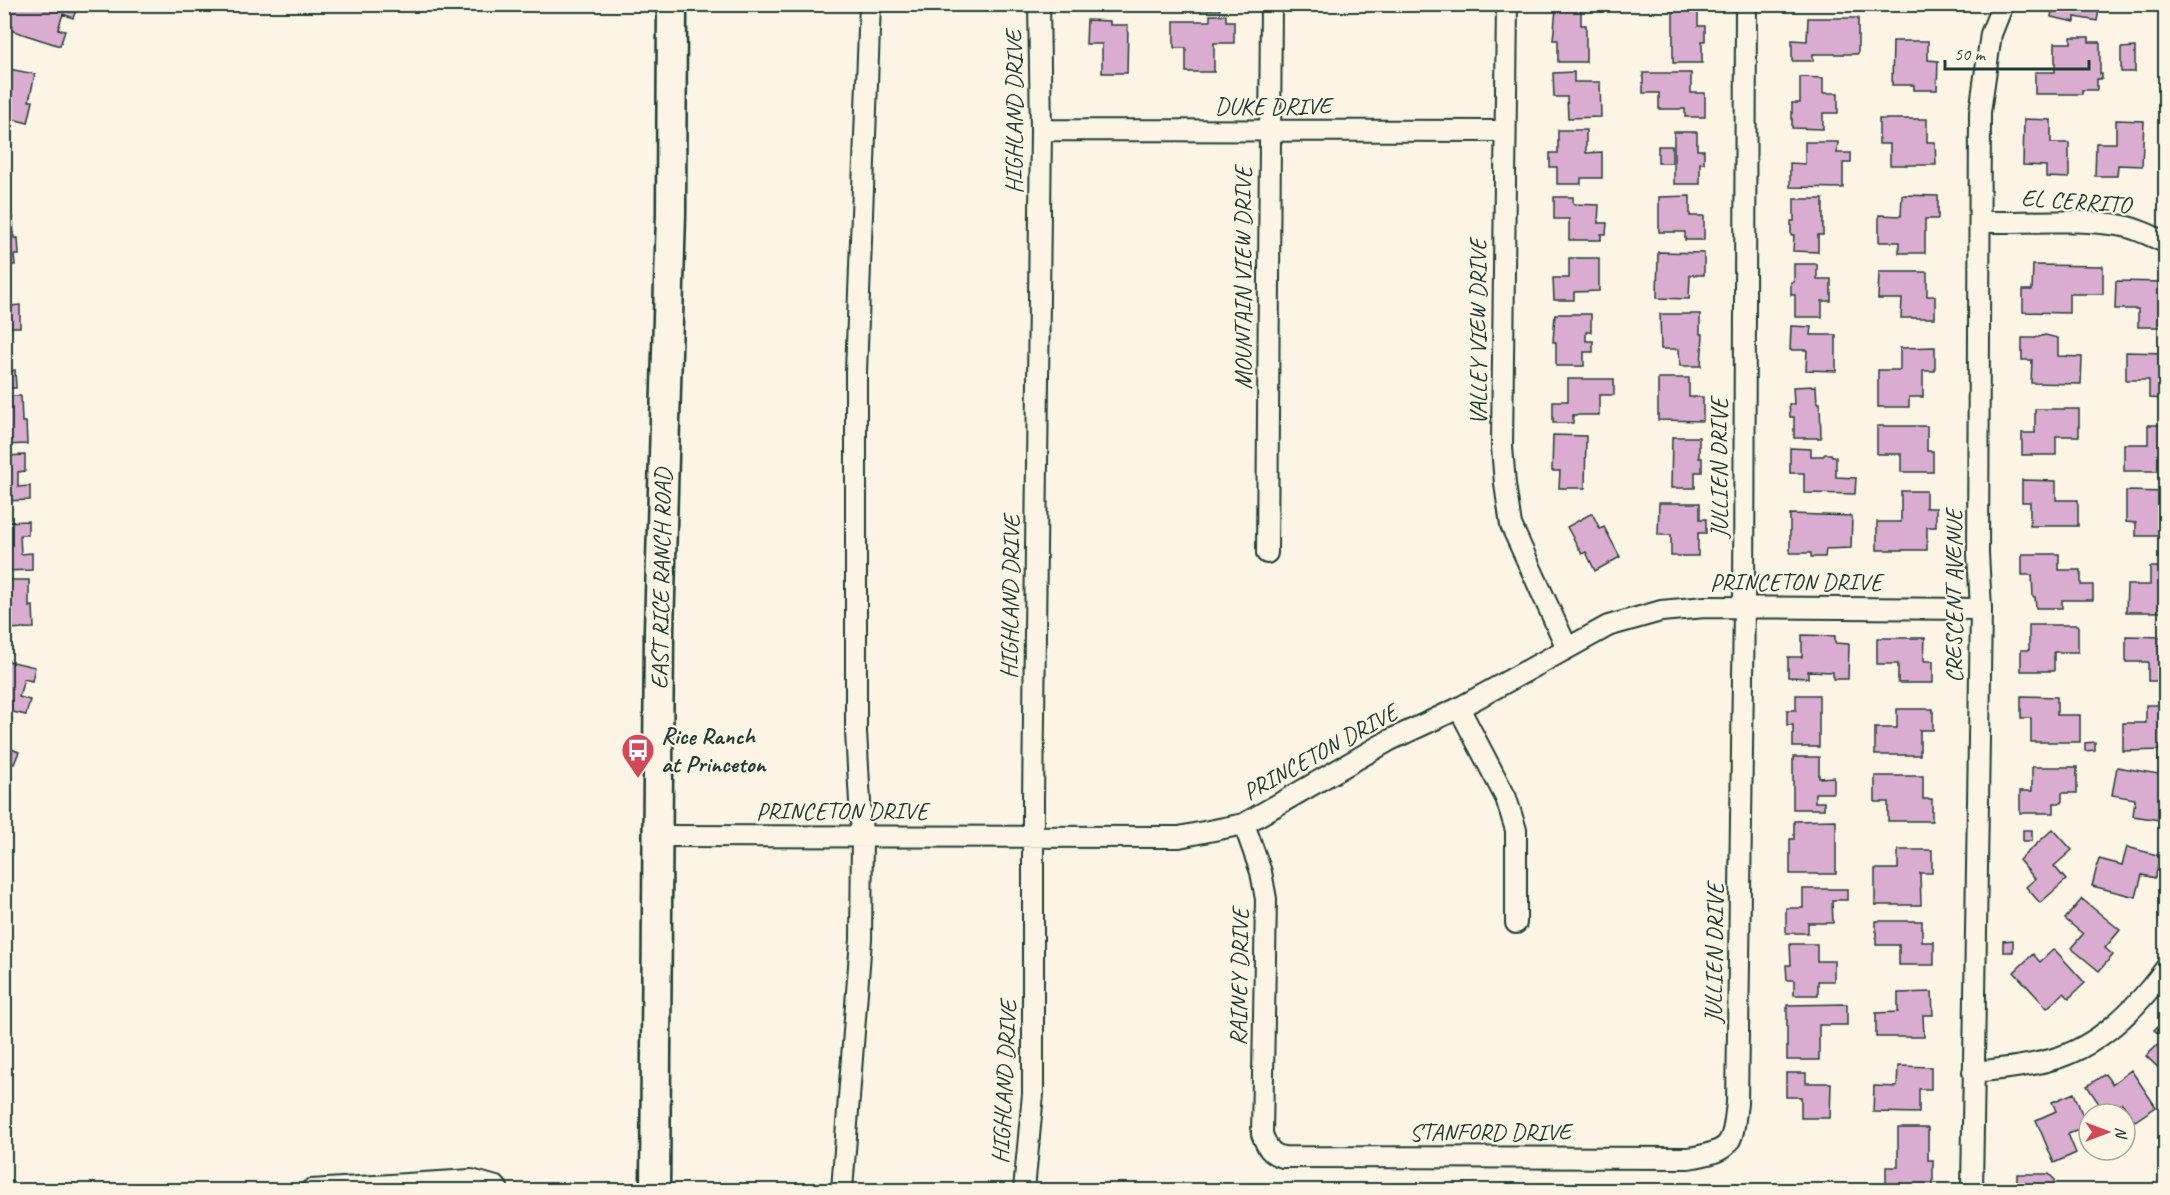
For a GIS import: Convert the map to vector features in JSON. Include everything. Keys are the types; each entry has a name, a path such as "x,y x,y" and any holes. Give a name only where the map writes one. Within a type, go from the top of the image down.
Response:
{"main road":[{"name":"EAST RICE RANCH ROAD","path":"672,4 671,214 659,630 667,836 674,1191"},
{"name":"EAST RICE RANCH ROAD","path":"655,1191 667,836 686,4"}],"street":[{"path":"842,1191 861,939 862,837 856,732 856,372 870,4"},
{"name":"HIGHLAND DRIVE","path":"1024,1191 1033,1094 1041,130 1040,4"},
{"name":"MOUNTAIN VIEW DRIVE","path":"1267,553 1271,4"},
{"name":"VALLEY VIEW DRIVE","path":"1507,4 1503,447 1505,484 1510,525 1567,648"},
{"name":"JULLIEN DRIVE","path":"1727,1145 1733,1136 1737,1103 1744,607 1746,4"},
{"name":"CRESCENT AVENUE","path":"1972,1191 1981,609 1978,553 1980,112 1991,34 2003,4"},
{"name":"DUKE DRIVE","path":"1041,130 1505,131"},
{"name":"EL CERRITO","path":"1980,222 2093,223 2124,226 2166,243"},
{"name":"PRINCETON DRIVE","path":"667,836 1179,837 1244,824 1390,740 1459,708 1608,626 1661,611 1705,607 1981,609"},
{"path":"1459,708 1506,798 1516,830 1516,923"},
{"name":"RAINEY DRIVE","path":"1244,824 1262,872 1266,899 1262,1134"},
{"path":"1973,1072 2059,1058 2084,1047 2107,1031 2151,989 2166,968"},
{"name":"STANFORD DRIVE","path":"1262,1134 1274,1155 1283,1157 1688,1158 1711,1154 1727,1145"},
{"path":"311,1191 471,1180 496,1187 498,1191"}],"building":[{"path":"4,4 78,5 73,18 63,14 58,29 65,31 60,46 4,28"},
{"path":"1088,4 1113,4 1113,8 1088,8"},
{"path":"1195,4 1220,4 1220,10 1195,10"},
{"path":"1914,4 1935,4 1934,9"},
{"path":"2053,4 2100,4 2097,21 2075,17 2075,22 2051,17"},
{"path":"1673,8 1698,8 1698,26 1705,26 1702,63 1673,63"},
{"path":"1556,9 1581,9 1581,25 1586,25 1586,62 1558,62 1558,40 1553,40"},
{"path":"1210,15 1226,15 1226,21 1234,21 1234,43 1214,43 1214,72 1186,72 1186,48 1174,48 1174,21 1210,21"},
{"path":"1808,18 1858,18 1858,54 1813,54 1813,61 1792,61 1792,40 1807,41"},
{"path":"1087,20 1110,21 1110,25 1128,25 1127,73 1102,73 1102,44 1086,44"},
{"path":"2071,37 2089,37 2089,42 2100,42 2102,79 2097,79 2097,90 2082,90 2082,94 2035,94 2035,72 2055,72 2055,43 2071,43"},
{"path":"1893,41 1928,41 1928,60 1938,61 1937,90 1914,90 1914,85 1892,85"},
{"path":"2135,47 2135,72 2121,72 2121,48"},
{"path":"4,68 35,74 29,101 33,101 28,123 4,117"},
{"path":"1574,72 1574,82 1600,82 1601,117 1568,118 1567,97 1554,97 1553,73"},
{"path":"1643,73 1691,73 1691,93 1705,93 1705,117 1685,117 1685,109 1659,109 1659,93 1643,93"},
{"path":"1800,77 1823,78 1823,93 1838,93 1838,113 1823,113 1823,129 1792,128 1792,103 1800,103"},
{"path":"1879,119 1927,119 1927,142 1935,142 1936,165 1890,165 1890,144 1879,144"},
{"path":"2024,119 2051,120 2051,143 2069,143 2069,178 2046,177 2046,166 2023,165"},
{"path":"2116,120 2144,121 2142,166 2118,165 2117,176 2095,176 2096,143 2116,143"},
{"path":"1558,130 1586,130 1586,153 1602,152 1602,178 1581,178 1581,184 1557,184 1557,167 1550,167 1550,153 1558,153"},
{"path":"1674,132 1697,132 1697,150 1704,150 1704,163 1700,163 1700,184 1674,184"},
{"path":"1805,142 1838,142 1837,153 1851,153 1851,163 1843,163 1843,188 1790,187 1790,163 1805,164"},
{"path":"1658,146 1672,146 1672,163 1658,163"},
{"path":"1902,195 1938,196 1938,219 1925,219 1925,253 1899,253 1899,242 1879,242 1879,215 1901,216"},
{"path":"1690,196 1690,216 1704,216 1704,240 1685,240 1685,232 1659,232 1659,197"},
{"path":"1554,197 1573,197 1573,204 1599,205 1598,223 1607,223 1606,234 1601,234 1601,240 1569,240 1569,219 1554,219"},
{"path":"1794,199 1823,199 1823,235 1818,235 1818,252 1793,251 1794,235 1791,235 1791,221 1794,221"},
{"path":"4,217 13,217 14,238 18,238 19,255 14,255 15,265 4,265"},
{"path":"1658,252 1704,253 1704,275 1690,275 1689,299 1657,298"},
{"path":"1569,258 1599,258 1599,291 1574,292 1574,300 1554,300 1553,278 1569,278"},
{"path":"1794,264 1817,264 1817,279 1831,279 1831,301 1822,301 1822,317 1795,317 1795,295 1791,295"},
{"path":"2033,265 2103,266 2103,294 2069,294 2069,313 2023,312 2023,290 2032,290"},
{"path":"1879,272 1927,272 1927,296 1935,296 1935,318 1901,318 1902,299 1878,299"},
{"path":"2116,281 2164,282 2166,327 2138,327 2138,309 2115,309"},
{"path":"4,282 10,282 11,306 20,305 20,327 4,327"},
{"path":"1555,314 1591,314 1591,332 1586,332 1586,341 1593,341 1593,352 1584,352 1584,366 1556,366 1556,342 1553,342"},
{"path":"1660,314 1700,314 1700,334 1703,334 1701,366 1680,366 1679,349 1661,349"},
{"path":"1791,326 1811,327 1810,335 1836,335 1836,371 1806,370 1807,350 1790,350"},
{"path":"2045,335 2058,338 2058,356 2082,357 2081,384 2031,383 2032,360 2022,360 2022,338"},
{"path":"4,342 8,342 10,371 15,370 16,388 4,388"},
{"path":"1935,347 1935,371 1923,371 1923,397 1909,397 1909,407 1878,407 1878,370 1900,370 1900,348"},
{"path":"2126,352 2166,353 2166,399 2149,398 2149,380 2126,380"},
{"path":"1658,378 1689,378 1689,397 1703,397 1703,421 1658,420"},
{"path":"1568,379 1614,379 1614,395 1599,395 1599,415 1573,415 1573,423 1553,423 1553,401 1568,401"},
{"path":"1816,386 1817,403 1820,403 1821,438 1794,438 1794,417 1790,417 1789,404 1794,404 1793,387"},
{"path":"4,396 21,396 22,422 26,422 27,444 4,445"},
{"path":"2035,409 2079,409 2079,436 2056,436 2056,455 2022,455 2022,433 2035,433"},
{"path":"2148,425 2166,425 2166,471 2124,471 2124,444 2148,444"},
{"path":"1877,426 1927,426 1927,451 1933,451 1933,472 1901,472 1901,454 1877,454"},
{"path":"1553,435 1586,436 1585,488 1559,488 1560,471 1552,471"},
{"path":"1672,437 1699,437 1702,472 1695,472 1695,488 1671,488"},
{"path":"1790,448 1811,449 1811,456 1831,454 1836,457 1836,477 1856,478 1855,494 1804,493 1804,473 1790,473"},
{"path":"25,455 25,471 18,472 18,487 30,486 30,500 4,501 4,456"},
{"path":"2022,480 2056,481 2056,500 2078,500 2078,526 2030,526 2030,502 2022,502"},
{"path":"1901,491 1926,491 1926,508 1936,508 1936,527 1927,527 1927,550 1877,550 1877,522 1901,522"},
{"path":"2126,491 2166,492 2166,536 2136,536 2136,523 2126,522"},
{"path":"1659,503 1700,503 1700,519 1706,519 1706,533 1698,533 1698,556 1671,556 1671,535 1658,535"},
{"path":"1592,513 1600,529 1604,527 1620,557 1595,571 1586,552 1582,554 1567,527"},
{"path":"1790,514 1852,516 1851,548 1826,549 1825,557 1811,557 1811,553 1790,553"},
{"path":"28,521 28,535 20,535 21,554 32,553 32,570 4,571 4,522"},
{"path":"2022,554 2059,554 2059,570 2081,570 2081,585 2093,585 2093,600 2062,600 2062,608 2036,608 2032,575 2022,575"},
{"path":"2150,567 2166,567 2166,612 2126,612 2127,585 2150,585"},
{"path":"4,580 29,580 29,607 33,606 34,628 4,629"},
{"path":"2029,625 2078,625 2078,652 2054,652 2054,671 2021,671 2021,650 2029,650"},
{"path":"1802,635 1835,636 1835,643 1849,644 1848,679 1833,679 1833,672 1808,671 1808,678 1788,677 1788,657 1802,657"},
{"path":"2126,636 2166,637 2166,681 2148,681 2148,662 2126,662"},
{"path":"1877,638 1925,638 1924,661 1933,661 1933,683 1898,683 1898,664 1877,664"},
{"path":"4,660 35,667 32,681 24,679 19,697 30,700 26,715 4,710"},
{"path":"1796,695 1819,695 1819,747 1793,747 1793,725 1787,725 1787,710 1796,710"},
{"path":"2021,696 2057,697 2057,715 2080,715 2080,742 2031,742 2031,718 2021,718"},
{"path":"2146,705 2166,705 2166,750 2123,751 2123,723 2146,723"},
{"path":"1897,709 1933,709 1933,730 1920,730 1920,755 1875,755 1875,728 1897,728"},
{"path":"2095,742 2095,750 2085,751 2085,743"},
{"path":"4,746 19,752 14,764 4,760"},
{"path":"1793,757 1819,757 1819,778 1834,777 1834,793 1815,793 1815,802 1824,802 1824,809 1793,809"},
{"path":"2032,767 2077,767 2077,793 2062,793 2062,803 2054,803 2054,813 2020,813 2020,791 2032,791"},
{"path":"2117,767 2165,775 2162,799 2166,799 2166,821 2133,816 2135,799 2112,795"},
{"path":"1875,776 1923,776 1923,799 1932,799 1932,821 1888,821 1888,802 1875,802"},
{"path":"1836,820 1836,874 1790,874 1790,839 1794,839 1794,821"},
{"path":"2053,829 2072,850 2054,866 2066,880 2040,903 2026,887 2035,879 2019,860"},
{"path":"2023,830 2032,830 2032,841 2023,841"},
{"path":"2127,847 2161,856 2155,878 2142,875 2136,897 2092,886 2099,859 2122,865"},
{"path":"1898,850 1932,850 1932,873 1920,873 1921,905 1875,905 1875,869 1898,869"},
{"path":"1803,889 1847,889 1847,900 1832,900 1833,923 1808,923 1808,933 1786,933 1786,908 1803,908"},
{"path":"2082,899 2120,930 2105,948 2113,955 2099,971 2071,948 2083,934 2065,919"},
{"path":"1876,921 1922,921 1922,942 1934,942 1934,965 1899,965 1899,945 1876,945"},
{"path":"2013,940 2013,952 2003,952 2003,941"},
{"path":"1790,944 1817,944 1817,961 1834,961 1834,981 1818,981 1818,995 1794,995 1794,980 1787,980 1786,965 1791,965"},
{"path":"2054,949 2085,983 2069,998 2064,993 2047,1008 2014,972 2033,954 2040,962"},
{"path":"1932,992 1933,1015 1923,1015 1924,1037 1876,1037 1876,1013 1898,1012 1898,993"},
{"path":"1847,1004 1847,1025 1819,1025 1819,1060 1787,1060 1787,1005"},
{"path":"2166,1018 2166,1075 2146,1056 2164,1039 2154,1030"},
{"path":"1898,1066 1931,1067 1931,1089 1919,1089 1919,1113 1873,1112 1874,1086 1897,1087"},
{"path":"2131,1070 2156,1107 2137,1120 2137,1102 2098,1102 2087,1086 2105,1074 2112,1084"},
{"path":"1786,1073 1806,1073 1806,1083 1831,1083 1830,1118 1801,1118 1801,1097 1786,1097"},
{"path":"2074,1093 2077,1102 2077,1131 2068,1134 2076,1153 2054,1163 2036,1120 2056,1111 2052,1102"},
{"path":"1898,1128 1928,1128 1928,1160 1933,1160 1933,1188 1886,1187 1886,1167 1898,1167"},
{"path":"2017,1174 2049,1174 2054,1179 2054,1190 2017,1190"}],"place":[{"name":"Rice Ranch at Princeton","path":"638,779"}]}
